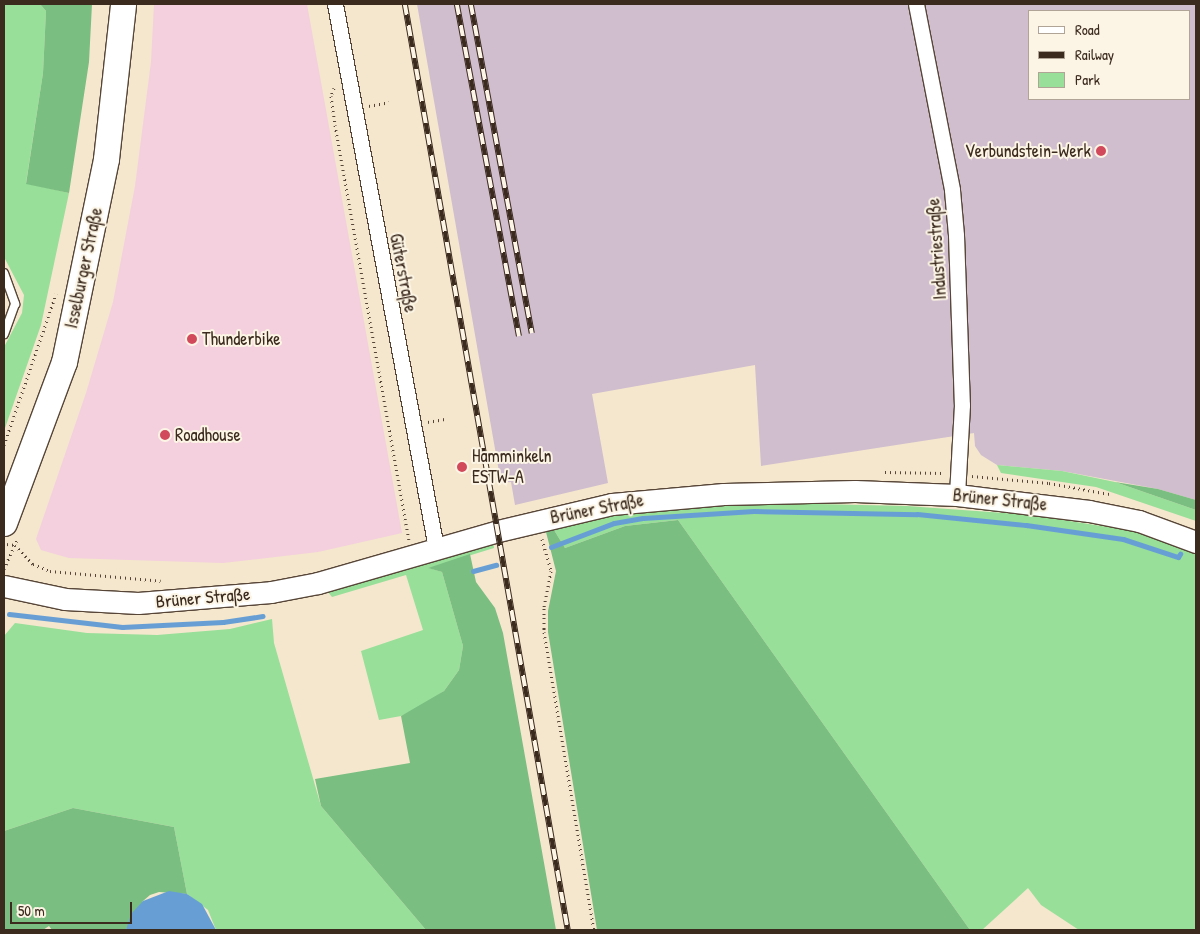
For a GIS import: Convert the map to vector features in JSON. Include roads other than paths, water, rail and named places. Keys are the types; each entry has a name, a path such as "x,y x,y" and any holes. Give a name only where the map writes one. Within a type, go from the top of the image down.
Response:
{"main road":[{"name":"Isselburger Straße","path":"4,523 40,433 66,354 106,159 123,4"},
{"name":"Brüner Straße","path":"4,586 65,599 159,603 271,592 318,583 436,548 537,521 612,504 667,497 855,491 957,495 1089,511 1139,521 1196,542"}],"street":[{"name":"Güterstraße","path":"335,4 436,548"},
{"name":"Industriestraße","path":"916,4 952,190 956,235 962,404 957,495"}],"lane":[{"path":"4,274 16,304 4,334"}],"water":[{"path":"169,891 187,894 202,904 216,930 126,930 131,914 143,901"}],"waterway":[{"path":"551,547 614,523 643,518 754,511 917,514 1026,525 1123,539 1178,557 1180,554"},
{"path":"473,571 496,565"},
{"path":"9,614 122,627 223,622 263,616"}],"railway":[{"path":"405,4 568,930"},
{"path":"457,4 519,336"},
{"path":"471,4 532,333"}],"place":[{"name":"Verbundstein-Werk","path":"1101,151"},
{"name":"Thunderbike","path":"192,339"},
{"name":"Roadhouse","path":"165,435"},
{"name":"Hamminkeln ESTW-A","path":"462,467"}]}
